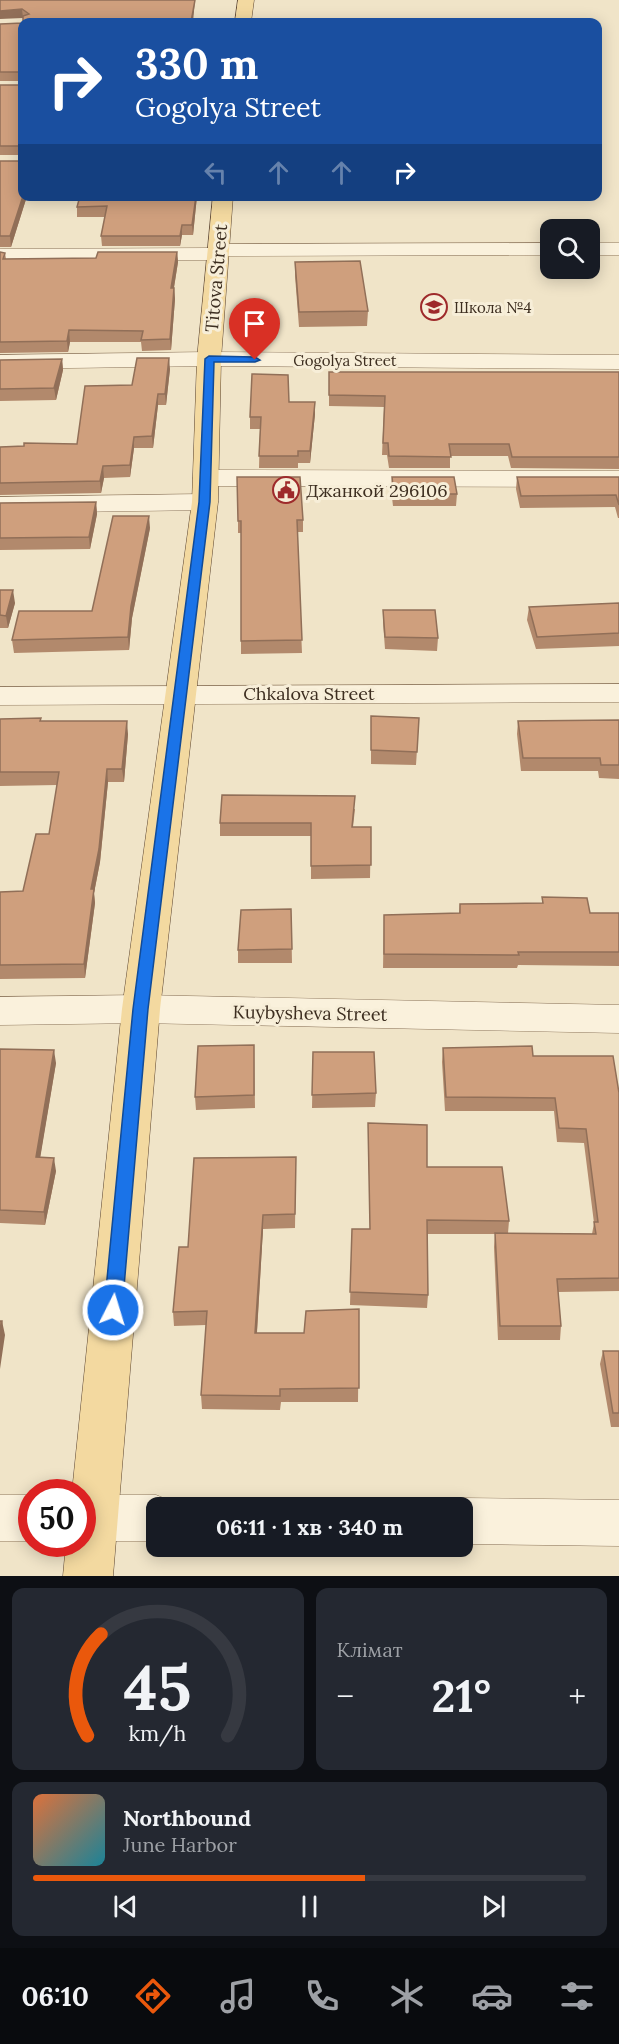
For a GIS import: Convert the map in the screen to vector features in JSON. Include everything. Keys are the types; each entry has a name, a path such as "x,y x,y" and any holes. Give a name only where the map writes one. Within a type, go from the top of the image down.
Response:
{"main road":[{"path":"244,18 246,0"},
{"name":"Titova Street","path":"92,1479 141,1009 205,490 209,359 222,201"},
{"name":"Titova Street","path":"88,1557 88,1576"}],"street":[{"path":"0,255 540,249"},
{"path":"600,249 619,249"},
{"name":"Gogolya Street","path":"0,362 209,359 619,362"},
{"path":"0,505 205,490 619,479"},
{"name":"Chkalova Street","path":"0,696 179,693 619,693"},
{"name":"Kuybysheva Street","path":"0,1011 141,1009 619,1019"},
{"path":"0,1518 18,1518"},
{"path":"96,1518 146,1518"},
{"path":"473,1521 619,1522"}],"building":[{"path":"0,0 195,0 192,18 23,18 29,14 22,9 0,11"},
{"path":"18,23 18,72 0,72 0,24"},
{"path":"0,85 18,85 18,146 0,146"},
{"path":"0,161 18,161 18,201 21,201 10,236 0,236"},
{"path":"79,201 195,201 192,225 182,225 180,236 101,236 107,206 77,207"},
{"path":"0,252 5,253 3,259 96,258 98,252 177,252 171,288 174,288 170,339 141,340 143,331 69,330 67,341 0,342"},
{"path":"360,261 368,311 299,312 295,262"},
{"path":"137,358 169,358 165,394 158,394 152,436 134,437 130,465 103,466 100,481 0,483 0,447 24,446 24,443 77,444 85,386 132,385"},
{"path":"62,359 54,388 0,389 0,360"},
{"path":"329,372 619,372 619,457 512,457 509,444 449,444 451,457 389,456 388,443 383,443 385,396 329,395"},
{"path":"252,374 288,375 289,402 315,402 310,451 298,451 298,456 259,456 261,417 250,417"},
{"path":"237,477 300,477 303,520 297,520 302,640 241,641 241,521 238,521"},
{"path":"392,477 454,477 457,494 394,494"},
{"path":"517,477 619,477 619,505 616,495 521,496"},
{"path":"96,502 89,537 0,538 0,503"},
{"path":"113,516 149,516 131,606 128,637 12,640 19,611 92,611"},
{"path":"0,590 13,590 6,616 0,615"},
{"path":"619,603 619,633 537,637 529,607"},
{"path":"383,610 435,610 438,638 385,637"},
{"path":"371,716 419,718 417,752 371,750"},
{"path":"41,718 40,721 127,721 122,769 107,769 99,849 91,889 94,889 84,964 0,965 0,892 23,891 36,834 49,834 59,772 0,772 0,719"},
{"path":"619,720 619,765 601,765 600,758 523,758 518,721"},
{"path":"222,795 355,796 352,827 371,827 371,865 311,866 311,823 220,823"},
{"path":"542,897 587,898 590,913 619,913 619,952 518,952 519,955 384,954 384,915 460,913 460,904 543,903"},
{"path":"291,909 292,949 238,950 241,910"},
{"path":"254,1045 254,1095 195,1097 198,1046"},
{"path":"532,1046 533,1056 613,1056 619,1093 619,1278 557,1279 561,1326 500,1326 495,1233 596,1234 594,1222 598,1222 586,1129 559,1128 555,1098 446,1097 443,1048"},
{"path":"0,1049 54,1050 36,1157 54,1158 44,1212 0,1210"},
{"path":"313,1052 374,1052 376,1093 312,1095"},
{"path":"368,1123 427,1125 427,1167 502,1167 509,1221 427,1220 428,1295 350,1292 352,1229 370,1229"},
{"path":"296,1157 295,1214 263,1215 255,1333 304,1333 306,1311 359,1309 359,1388 280,1389 280,1396 201,1395 207,1311 173,1312 179,1247 188,1247 194,1158"},
{"path":"603,1351 619,1351 619,1413 613,1413"}],"place":[{"name":"Школа №4","path":"434,307"},
{"name":"Джанкой 296106","path":"286,490"}],"route":[{"path":"113,1310 141,1009 179,693 205,502 209,359 255,360"}]}
